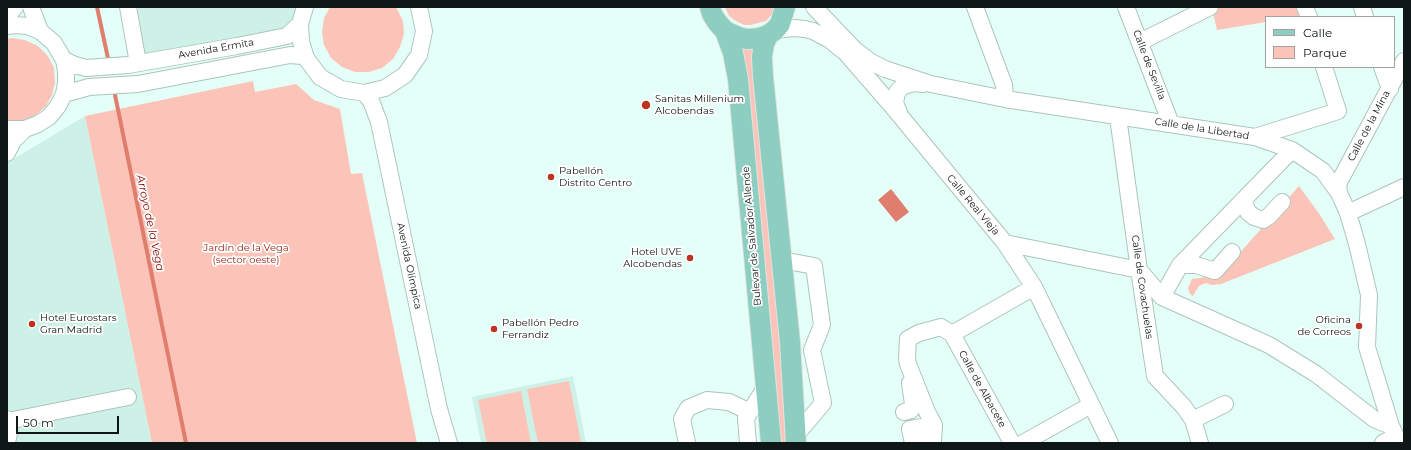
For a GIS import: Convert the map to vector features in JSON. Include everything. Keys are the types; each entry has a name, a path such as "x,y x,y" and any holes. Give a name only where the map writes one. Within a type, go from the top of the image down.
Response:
{"main road":[{"path":"710,7 717,22 726,31 741,38 759,38 772,32"},
{"path":"785,7 780,24 772,32 764,44 762,58 790,342 796,439"},
{"name":"Bulevar de Salvador Allende","path":"726,31 733,53 738,80 771,443"}],"street":[{"path":"7,17 15,7"},
{"path":"31,7 40,31"},
{"path":"128,7 133,64"},
{"path":"305,7 300,24 301,42 306,58 320,77 341,89 364,93 385,88 406,75 419,55 424,31 419,7"},
{"name":"Calle de la Libertad","path":"814,7 855,50 871,62 884,69 931,84 1005,99 1255,137 1292,150 1323,171 1339,188 1357,244 1369,295 1367,347 1395,438"},
{"path":"975,7 1004,86 1005,99"},
{"name":"Calle de Sevilla","path":"1126,7 1171,124"},
{"path":"1140,42 1210,7"},
{"name":"Avenida Ermita","path":"64,60 86,68 133,64 287,36 300,24"},
{"path":"7,26 28,26 40,31 54,43 64,60 66,71 64,94 58,106 49,117 38,124 25,129 7,129"},
{"name":"Calle Real Vieja","path":"772,32 794,28 805,29 830,40 853,60 1005,242 1034,287 1110,443"},
{"name":"Avenida Ermita","path":"64,94 89,87 138,84 290,55 302,56 306,58"},
{"name":"Calle de la Mina","path":"1339,188 1404,61"},
{"path":"1255,137 1338,111 1324,68"},
{"path":"1382,68 1390,89"},
{"path":"900,118 896,103 897,92 902,86 914,83 931,84"},
{"name":"Avenida Olímpica","path":"379,122 385,88"},
{"name":"Avenida Olímpica","path":"364,93 371,101 379,122 439,409 449,443"},
{"name":"Calle de Covachuelas","path":"1118,116 1155,376 1184,407 1193,420 1200,443"},
{"path":"7,153 13,142 25,129"},
{"path":"1162,297 1180,265 1292,150"},
{"path":"1348,213 1404,187"},
{"path":"1243,200 1248,212 1254,217 1263,220 1269,216 1282,202"},
{"path":"1005,242 1139,270 1162,297 1269,345 1316,374 1374,419 1395,438"},
{"path":"1180,265 1196,265 1215,271 1232,252"},
{"path":"782,260 814,266 822,325 812,350 823,403 796,439"},
{"path":"904,412 911,410 913,404 907,359 908,339 919,333 941,327 952,334 1034,287"},
{"name":"Calle de Albacete","path":"952,334 1012,443"},
{"path":"790,342 812,350"},
{"path":"908,364 927,412 934,425"},
{"path":"748,443 746,418 765,388"},
{"path":"7,442 9,433 7,420 128,398"},
{"path":"687,443 682,419 688,408 707,400 729,402 750,412"},
{"path":"1193,420 1224,404"},
{"path":"1023,443 1091,405"},
{"name":"Avenida Olímpica","path":"439,409 441,443"}],"shaded area":[{"path":"128,7 305,7 287,36 138,63"},
{"path":"85,116 152,443 7,443 7,163"},
{"path":"891,189 909,212 896,222 878,200"},
{"path":"573,376 586,443 481,443 472,397"}],"green space":[{"path":"330,7 396,7 403,21 404,34 400,47 393,59 382,68 369,72 355,72 342,67 331,58 324,45 322,32 324,18"},
{"path":"725,7 776,7 775,11 766,21 751,25 744,25 729,16"},
{"path":"1208,7 1295,7 1301,16 1265,16 1265,22 1217,30 1213,13"},
{"path":"11,38 25,40 38,46 48,56 54,68 55,83 52,95 46,106 36,115 24,120 7,120 7,39"},
{"path":"739,48 756,50 792,443 778,443"},
{"name":"Jardín de la Vega (sector oeste)","path":"253,81 255,92 296,84 314,100 340,109 351,174 362,173 417,443 152,443 85,116"},
{"path":"1299,186 1335,239 1221,284 1212,285 1206,283 1199,286 1193,296 1190,294 1188,288 1192,279 1220,275"},
{"path":"569,381 581,443 538,443 527,389"},
{"path":"521,391 531,443 487,443 478,400"}],"waterway":[{"name":"Arroyo de la Vega","path":"97,7 109,63"},
{"name":"Arroyo de la Vega","path":"114,90 186,443"}],"place":[{"name":"Sanitas Millenium Alcobendas","path":"646,105"},
{"name":"Pabellón Distrito Centro","path":"551,177"},
{"name":"Hotel UVE Alcobendas","path":"690,258"},
{"name":"Hotel Eurostars Gran Madrid","path":"32,324"},
{"name":"Oficina de Correos","path":"1359,326"},
{"name":"Pabellón Pedro Ferrandiz","path":"494,329"}]}
